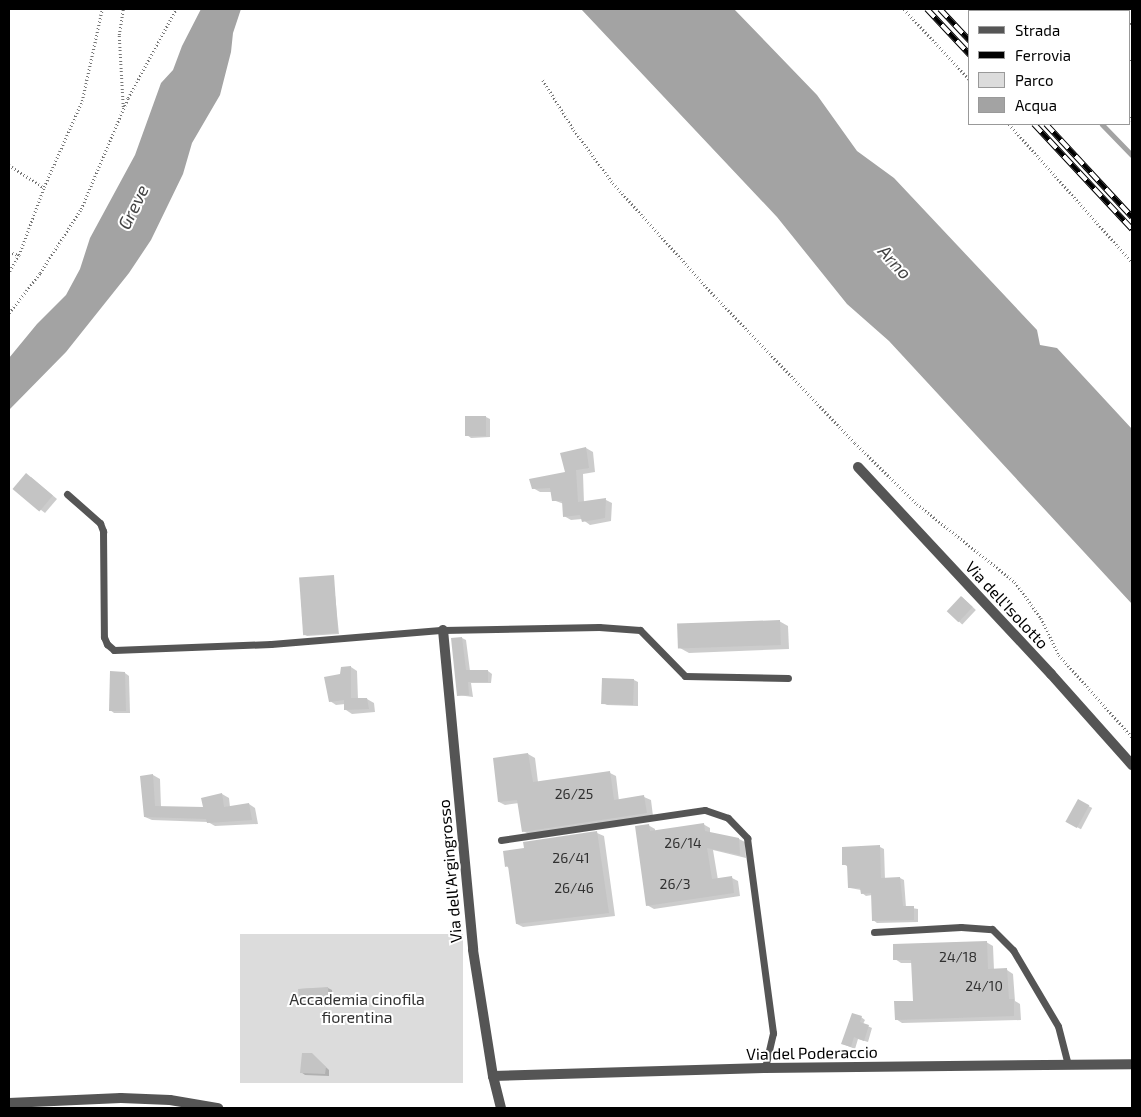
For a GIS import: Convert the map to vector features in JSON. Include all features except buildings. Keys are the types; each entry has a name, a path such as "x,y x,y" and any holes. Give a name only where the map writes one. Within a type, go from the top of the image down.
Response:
{"street":[{"name":"Via dell'Isolotto","path":"858,467 1051,674 1132,765"},
{"name":"Via dell'Argingrosso","path":"443,630 473,950 493,1076 501,1108"},
{"name":"Via del Poderaccio","path":"493,1076 765,1068 1132,1064"},
{"path":"9,1104 121,1098 170,1100 218,1108"}],"lane":[{"path":"67,494 100,523 103,531 104,637 107,644 114,650 271,644 443,630 599,627 640,630 685,676 788,678"},
{"path":"501,840 705,810 728,818 747,838 772,1033 765,1068"},
{"path":"874,932 961,927 992,929 1013,950 1058,1026 1068,1065"}],"path":[{"path":"9,273 19,255 44,187 82,101 102,9"},
{"path":"124,9 119,35 124,109"},
{"path":"9,313 40,274 81,208 124,109 176,9"},
{"path":"904,9 968,78"},
{"path":"543,80 574,130 625,197 714,295 896,484 917,504 1015,582 1041,618 1059,655 1132,737"},
{"path":"1010,125 1132,262"},
{"path":"9,165 44,187"},
{"path":"9,252 19,255"}],"green space":[{"name":"Accademia cinofila fiorentina","path":"240,934 463,934 463,1083 240,1083"}],"water":[{"name":"Greve","path":"201,9 241,9 233,33 231,52 220,95 192,143 183,174 151,240 129,273 66,352 9,410 9,358 37,324 66,295 80,269 90,238 135,155 161,83 173,70 182,46"},
{"name":"Arno","path":"581,9 734,9 817,95 857,151 894,178 1037,330 1040,345 1057,348 1132,429 1132,604 889,341 847,304 777,217"}],"waterway":[{"path":"1103,125 1132,155"}],"railway":[{"path":"927,9 968,53"},
{"path":"940,9 968,39"},
{"path":"1035,125 1132,229"},
{"path":"1047,125 1132,217"}]}
